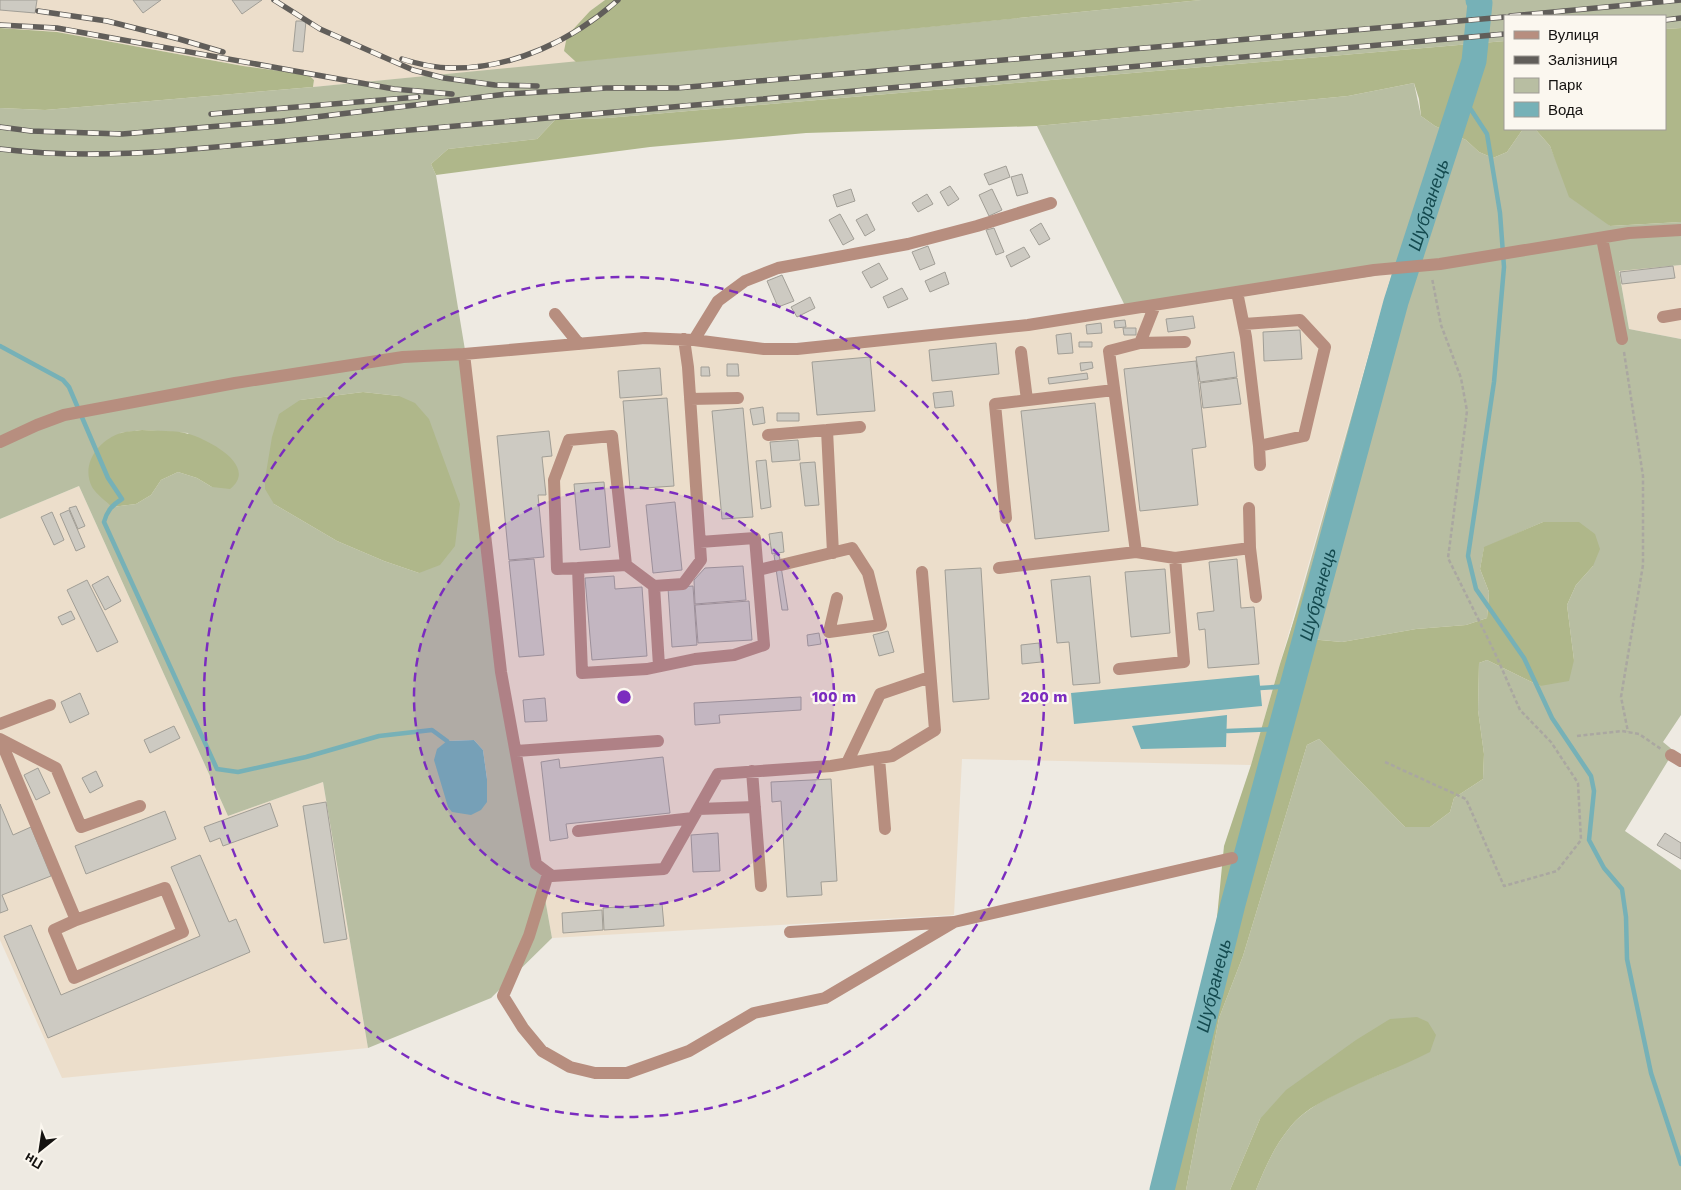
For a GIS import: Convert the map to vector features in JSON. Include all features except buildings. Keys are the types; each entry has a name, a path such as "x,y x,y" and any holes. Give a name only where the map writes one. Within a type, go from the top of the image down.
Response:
{"lane":[{"path":"626,564 612,436 569,440 554,480 557,569 626,564 654,586 683,584 701,560 690,399 689,339 718,301 745,281 778,268 908,244 977,226 1051,203"},
{"path":"0,442 64,415 96,408 235,383 403,357 464,354 645,338 689,339 764,349 797,349 1028,325 1374,270 1434,264 1629,233 1681,230"},
{"path":"1602,238 1622,339"},
{"path":"1237,292 1244,324 1260,464"},
{"path":"1140,343 1155,305"},
{"path":"555,314 579,344"},
{"path":"1663,317 1681,314"},
{"path":"1244,324 1300,320 1325,347 1304,436 1259,446"},
{"path":"1136,552 1109,351 1140,343 1185,342"},
{"path":"1021,352 1027,400"},
{"path":"464,354 501,672 536,864 552,876 664,869 718,774 847,763 892,756 935,730 922,572"},
{"path":"1006,518 996,404 1114,390"},
{"path":"690,399 738,398"},
{"path":"768,435 860,427"},
{"path":"827,430 833,553"},
{"path":"1249,508 1250,548 1256,597"},
{"path":"578,568 582,673 647,669 695,659 734,655 764,645 755,538 700,542"},
{"path":"758,570 852,548 868,573 881,624 829,632 837,598"},
{"path":"999,568 1136,552 1175,558 1250,548"},
{"path":"1118,669 1184,662 1175,558"},
{"path":"654,586 659,666"},
{"path":"847,763 880,694 930,677"},
{"path":"0,724 50,705"},
{"path":"0,739 56,768 81,827 140,806"},
{"path":"0,739 76,920"},
{"path":"516,751 658,740"},
{"path":"878,758 885,829"},
{"path":"752,771 761,886"},
{"path":"578,831 755,807"},
{"path":"790,932 954,922 1232,858"},
{"path":"548,874 529,936 503,996 523,1028 542,1051 570,1067 595,1073 627,1073 689,1051 754,1012 825,998 954,922"},
{"path":"165,888 183,932 74,978 54,930 76,920 165,888"}],"path":[{"path":"1385,762 1466,799 1504,886 1558,871 1581,840 1578,783 1552,742 1520,710 1495,653 1448,558 1467,411 1461,378 1441,325 1434,264"},
{"path":"1622,339 1643,476 1643,565 1621,697 1628,732"},
{"path":"1577,736 1622,730 1639,734 1676,758"}],"shaded area":[{"path":"0,0 605,0 590,11 564,51 576,62 313,87 314,80 309,75 243,66 57,32 0,28"},
{"path":"1681,265 1681,339 1629,329 1619,270"},
{"path":"1392,272 1251,765 962,759 954,915 552,938 505,672 466,356 679,342 797,352"},
{"path":"79,486 228,816 323,782 368,1048 62,1078 0,940 0,519"}],"green space":[{"path":"605,0 1201,0 576,62 564,51 567,36 590,11"},
{"path":"1201,0 1681,0 1681,28 1666,29 1666,15 1504,15 1504,41 607,118 555,120 537,139 448,149 431,164 436,175 466,356 505,672 552,938 491,998 368,1048 323,782 228,816 79,486 0,519 0,108 45,110 313,87","holes":["363,392 399,396 419,573 384,561 337,541 274,504 300,400","142,430 188,433 212,487 197,478 178,472 161,480 151,495 136,504 112,507 120,433","474,740 483,750 487,779 487,802 447,741"]},
{"path":"0,28 57,32 243,66 309,75 314,80 313,87 45,110 0,108"},
{"path":"1681,28 1681,222 1610,226 1569,197 1550,146 1536,130 1666,130 1666,29"},
{"path":"1504,41 1504,130 1522,130 1507,152 1493,158 1479,152 1466,140 1435,126 1421,116 1419,99 1414,83 1348,96 1037,126 806,133 650,147 436,175 431,164 448,149 537,139 555,120 607,118"},
{"path":"1414,83 1421,116 1435,126 1466,140 1479,152 1493,158 1507,152 1522,130 1536,130 1550,146 1558,165 1610,226 1681,222 1681,265 1619,271 1629,329 1681,339 1681,715 1663,742 1674,751 1625,831 1681,870 1681,1190 1256,1190 1275,1149 1285,1133 1301,1116 1329,1097 1376,1076 1260,1119 1230,1190 1186,1190 1219,1018 1243,956 1307,745 1319,739 1405,827 1430,827 1450,812 1454,798 1483,779 1484,754 1478,710 1479,663 1487,660 1540,686 1574,660 1567,605 1576,585 1593,566 1543,522 1484,548 1480,569 1489,592 1487,618 1466,625 1416,629 1342,642 1289,637 1392,273 1129,314 1037,126 1348,96"},
{"path":"1400,273 1409,273 1309,639 1342,642 1416,629 1466,625 1487,618 1489,592 1480,569 1484,547 1543,522 1579,522 1595,534 1600,549 1593,566 1576,585 1567,605 1574,660 1569,681 1540,686 1487,660 1479,663 1478,710 1484,754 1483,779 1454,798 1450,812 1430,827 1405,827 1319,739 1307,745 1243,956 1219,1018 1186,1190 1162,1190 1207,1019 1224,846 1251,765 1280,664 1336,489"},
{"path":"363,392 399,396 415,403 429,419 460,504 455,546 440,565 419,573 384,561 337,541 274,504 265,489 272,437 279,414 300,400"},
{"path":"142,430 184,433 208,442 228,455 235,463 239,472 237,480 230,489 212,487 197,478 178,472 161,480 151,495 136,504 112,507 92,487 89,479 88,471 93,455 110,438 124,432"},
{"path":"1417,1017 1428,1022 1436,1035 1430,1052 1347,1089 1311,1108 1300,1116 1285,1133 1275,1149 1256,1190 1230,1190 1260,1119 1286,1090 1356,1040 1390,1019"}],"water":[{"path":"1259,675 1262,706 1074,724 1071,693"},
{"path":"1227,715 1226,747 1141,749 1132,726"},
{"path":"474,740 483,750 487,779 487,802 481,810 471,815 452,812 448,807 434,760 437,749 447,741"}],"waterway":[{"name":"Шубранець","path":"1162,1190 1233,904 1396,302 1474,61 1480,3 1478,0"},
{"path":"1462,96 1487,134 1500,213 1504,267 1494,382 1468,556 1476,589 1524,658 1552,718 1591,776 1594,791 1589,840 1604,868 1622,889 1626,917 1627,959 1651,1073 1681,1164"},
{"path":"0,346 63,380 69,387 108,478 122,499 110,509 104,522 217,769 238,772 306,757 379,736 432,730 447,741"},
{"path":"1260,688 1292,686"},
{"path":"1227,731 1281,729"}],"railway":[{"path":"274,0 320,29 413,70 444,78 495,85 537,86"},
{"path":"402,59 451,68 474,67 519,57 541,49 582,28 618,0"},
{"path":"1521,15 1681,0"},
{"path":"38,11 107,21 223,52"},
{"path":"0,127 31,131 122,134 282,121 507,94 606,88 677,88 1504,17"},
{"path":"1666,20 1681,18"},
{"path":"0,25 57,28 394,89 452,94"},
{"path":"0,149 85,154 170,151 1504,34"},
{"path":"211,114 418,97"}]}
